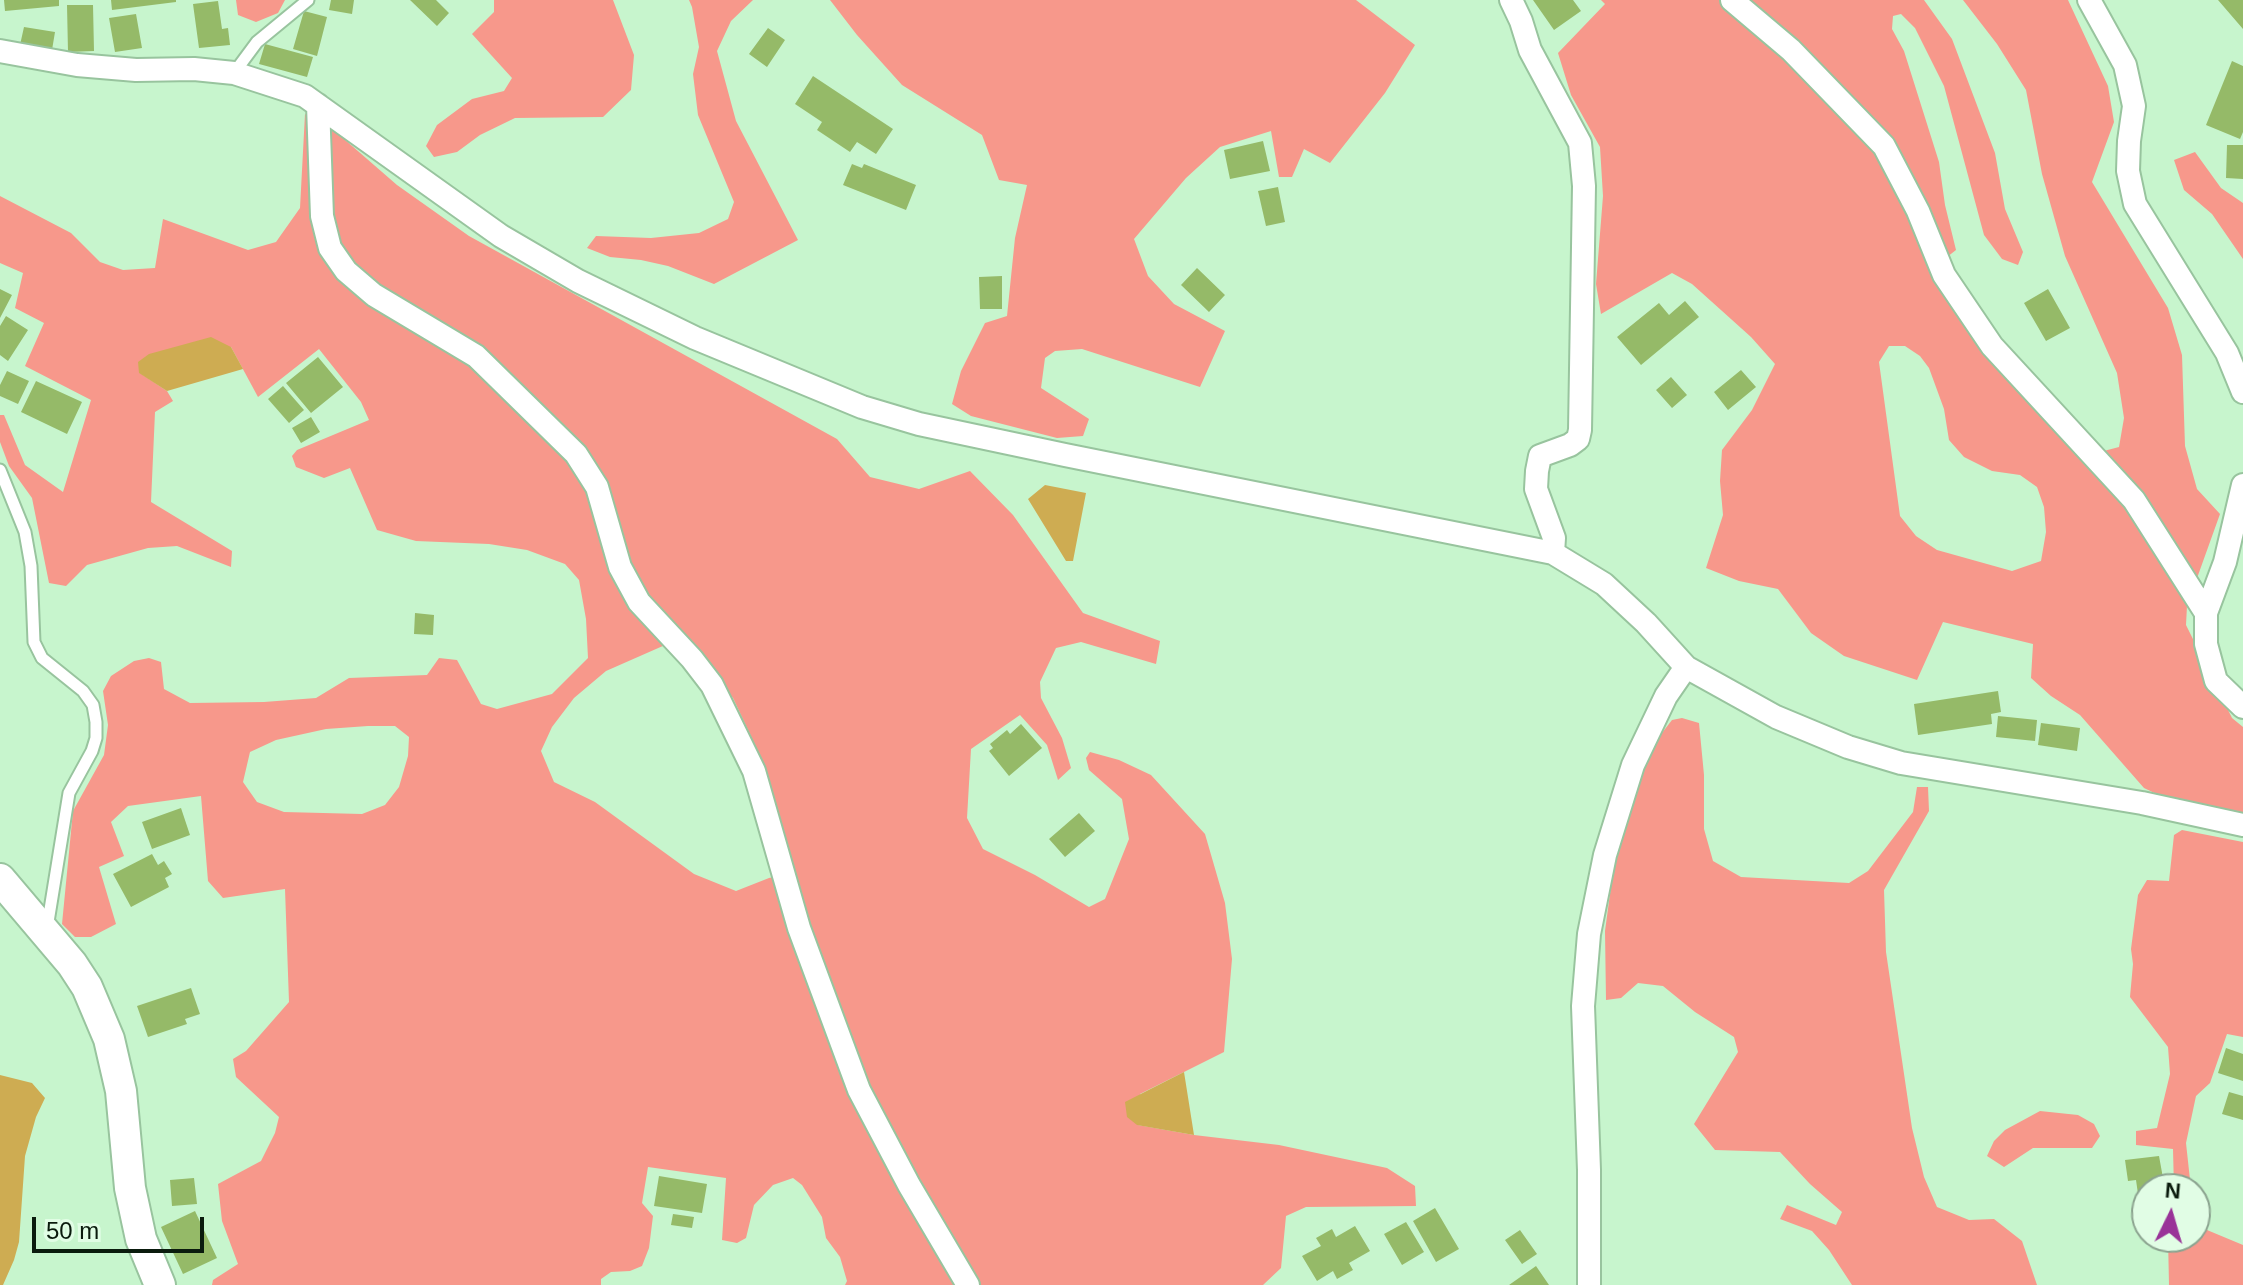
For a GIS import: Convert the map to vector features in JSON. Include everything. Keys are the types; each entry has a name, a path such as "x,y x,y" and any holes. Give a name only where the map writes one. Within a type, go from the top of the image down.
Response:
{"street":[{"path":"1511,0 1530,50 1580,143 1584,186 1580,430 1578,439 1570,445 1540,456 1537,471 1536,489 1554,538 1553,553"},
{"path":"1732,0 1791,50 1884,146 1918,211 1944,275 1992,346 2134,500 2206,613"},
{"path":"2089,0 2125,65 2134,106 2128,171 2135,204 2227,353 2243,392"},
{"path":"0,51 77,65 234,73 305,96 501,236 578,281 695,338 862,407 919,424 1065,455 1553,553 1604,584 1686,667 1776,717 1848,747 1901,763 2127,801 2243,825"},
{"path":"318,105 319,189 330,248 346,271 374,295 476,356 576,454 597,487 620,567 639,602 712,685 754,771 799,928 859,1090 909,1185 968,1285"},
{"path":"2243,485 2225,562 2206,613 2206,644 2216,681 2243,707"},
{"path":"1589,1285 1589,1170 1583,1006 1589,934 1605,855 1633,765 1666,696 1686,667"},
{"path":"6,897 46,932 87,987 109,1039 121,1091 133,1201 141,1239 160,1285"}],"lane":[{"path":"234,73 257,42 308,0"},
{"path":"0,470 25,532 31,566 34,642 42,658 83,691 93,705 96,722 92,751 69,793 46,932"}],"shaded area":[{"path":"236,0 285,0 278,13 256,22 238,15"},
{"path":"494,0 613,0 634,55 631,90 603,117 515,118 480,135 457,152 434,157 426,146 437,125 472,99 504,91 512,78 472,34 494,12"},
{"path":"689,0 753,0 731,21 717,51 736,121 798,240 714,284 668,266 610,257 587,248 596,236 651,238 699,233 728,219 734,202 698,115 693,74 699,47"},
{"path":"830,0 1356,0 1415,45 1385,93 1330,163 1304,149 1292,177 1279,177 1271,131 1220,147 1186,178 1134,239 1148,276 1174,304 1225,331 1200,387 1082,349 1055,351 1045,358 1041,388 1089,419 1083,436 1057,438 971,416 952,404 961,371 985,323 1007,316 1015,238 1027,185 999,180 982,135 902,85"},
{"path":"1601,0 1924,0 1952,39 1995,153 2005,209 2023,252 2018,265 2002,259 1984,235 1944,86 1915,28 1901,14 1893,16 1892,29 1904,51 1939,162 1956,250 1933,268 1987,357 2081,457 2119,447 2124,418 2117,373 2065,256 2042,174 2026,90 1997,44 1963,0 2068,0 2108,86 2114,122 2092,182 2168,308 2182,355 2185,446 2197,489 2220,514 2187,606 2186,625 2232,718 2243,727 2243,814 2167,799 2144,788 2080,715 2031,678 2033,644 1943,622 1917,680 1844,656 1811,633 1778,589 1739,581 1706,568 1723,515 1720,481 1722,450 1752,410 1775,364 1751,337 1692,284 1672,273 1601,314 1596,284 1603,196 1600,147 1571,95 1558,53 1605,4","holes":["1889,346 1905,346 1920,356 1929,368 1944,409 1949,440 1964,457 1992,471 2020,475 2037,487 2044,507 2046,532 2041,561 2012,571 1937,550 1916,536 1900,516 1879,362"]},
{"path":"305,114 336,132 397,185 469,236 837,439 870,477 919,489 970,471 1013,515 1083,613 1160,641 1156,664 1081,642 1056,648 1040,682 1041,698 1062,738 1071,768 1058,780 1047,745 1020,715 971,749 967,818 983,849 1089,907 1105,899 1129,839 1122,799 1089,770 1086,758 1090,752 1119,760 1151,775 1205,834 1225,903 1232,959 1224,1052 1140,1094 1138,1125 1279,1145 1387,1168 1415,1186 1416,1206 1306,1207 1286,1216 1281,1268 1263,1285 845,1285 847,1281 840,1257 826,1238 822,1217 802,1185 793,1178 773,1185 754,1205 746,1238 737,1243 722,1240 726,1178 648,1167 642,1203 653,1216 649,1248 642,1266 630,1271 611,1272 601,1279 601,1285 212,1285 213,1280 238,1264 222,1221 218,1184 261,1161 279,1117 236,1077 233,1059 246,1051 289,1002 285,889 223,898 208,881 201,796 128,806 111,822 124,856 99,867 116,924 91,937 75,937 62,924 73,811 104,755 108,725 103,691 111,676 134,661 149,658 161,662 164,689 190,703 264,702 316,698 349,678 427,675 439,658 457,660 481,704 497,709 552,694 588,658 586,619 579,580 565,564 527,550 489,544 416,541 377,530 350,468 324,478 296,467 292,456 297,450 369,420 361,402 319,349 258,397 231,347 140,373 167,391 173,401 155,412 151,502 232,551 231,567 177,546 148,548 87,565 66,586 49,583 32,498 9,466 0,442 0,415 4,415 25,465 63,492 91,400 25,366 44,323 15,308 23,273 0,263 0,196 71,233 100,262 123,270 155,268 163,219 248,250 276,242 300,208","holes":["681,638 733,698 763,762 793,872 736,891 694,874 595,802 554,782 541,751 552,727 574,698 606,671","395,726 409,737 408,756 399,787 385,805 362,814 284,812 257,802 243,782 250,752 276,740 326,729"]},
{"path":"2195,152 2221,188 2243,203 2243,259 2212,214 2184,190 2174,160"},
{"path":"211,337 231,347 243,369 167,391 139,373 138,362 149,354"},
{"path":"1045,485 1086,493 1073,561 1066,561 1028,499"},
{"path":"1682,718 1699,723 1704,775 1704,829 1713,861 1741,877 1849,883 1868,871 1913,812 1917,787 1928,787 1929,811 1884,890 1886,952 1912,1128 1924,1177 1937,1207 1969,1220 1994,1219 2022,1241 2037,1285 1852,1285 1812,1231 1780,1219 1787,1205 1836,1225 1842,1212 1780,1152 1715,1150 1694,1124 1738,1052 1734,1037 1695,1012 1663,986 1638,983 1621,998 1606,1000 1605,931 1617,842 1631,796 1655,742 1672,720"},
{"path":"2182,830 2243,842 2243,1037 2227,1034 2210,1083 2196,1096 2186,1143 2189,1173 2174,1173 2173,1149 2136,1145 2136,1131 2157,1128 2170,1074 2168,1047 2130,997 2131,949 2138,895 2147,880 2169,881 2174,835"},
{"path":"1184,1072 1194,1135 1137,1125 1127,1117 1125,1102"},
{"path":"0,1075 32,1083 45,1098 25,1156 19,1242 3,1285 0,1285"},
{"path":"2040,1111 2078,1115 2094,1124 2100,1136 2092,1148 2033,1148 2004,1167 1987,1156 1994,1141 2005,1130"},
{"path":"2211,1232 2243,1245 2243,1285 2169,1285 2168,1253 2211,1253"}],"building":[{"path":"4,0 59,0 59,6 5,11"},
{"path":"111,0 176,0 176,2 112,10"},
{"path":"331,0 354,0 352,14 329,10"},
{"path":"410,0 436,0 449,13 437,26"},
{"path":"1533,0 1573,0 1581,11 1554,30"},
{"path":"2218,0 2243,0 2243,29"},
{"path":"218,1 222,29 228,28 230,45 199,48 193,4"},
{"path":"67,5 93,5 94,51 68,52"},
{"path":"304,11 327,17 317,56 293,49"},
{"path":"136,14 142,48 115,52 109,18"},
{"path":"24,27 55,32 52,50 20,45"},
{"path":"768,28 785,40 767,67 749,54"},
{"path":"265,44 313,57 307,77 259,64"},
{"path":"2232,61 2243,66 2243,132 2240,139 2206,125"},
{"path":"813,76 893,129 876,154 857,142 850,152 817,130 822,122 795,104"},
{"path":"1263,141 1270,171 1230,179 1224,150"},
{"path":"2227,145 2243,145 2243,179 2226,178"},
{"path":"852,164 862,168 864,164 916,185 906,210 843,185"},
{"path":"1278,187 1285,222 1266,226 1258,191"},
{"path":"1197,268 1225,295 1209,312 1181,285"},
{"path":"1002,276 1002,309 980,309 979,277"},
{"path":"0,289 12,295 0,318"},
{"path":"2048,289 2070,328 2046,341 2024,303"},
{"path":"1685,301 1699,317 1641,365 1617,337 1659,303 1669,315"},
{"path":"6,316 28,330 8,361 0,355 0,326"},
{"path":"318,357 343,387 311,413 286,383"},
{"path":"1741,370 1756,387 1728,410 1714,392"},
{"path":"7,371 29,381 18,404 0,396 0,385"},
{"path":"1671,377 1687,395 1672,408 1656,390"},
{"path":"36,381 82,402 67,434 21,412"},
{"path":"283,386 304,410 289,423 268,399"},
{"path":"311,417 320,432 301,443 292,428"},
{"path":"415,613 434,615 433,635 414,634"},
{"path":"1998,691 2001,712 1991,714 1992,724 1918,735 1914,704"},
{"path":"1998,716 2037,720 2035,741 1996,737"},
{"path":"2041,723 2080,728 2077,751 2038,745"},
{"path":"1021,724 1042,748 1009,776 989,751 993,748 990,744 1007,730 1010,734"},
{"path":"181,808 190,835 152,849 142,822"},
{"path":"1079,813 1095,831 1065,857 1049,839"},
{"path":"152,854 158,865 164,861 172,874 165,878 169,887 131,907 113,874"},
{"path":"191,988 200,1014 185,1019 187,1024 148,1037 137,1006"},
{"path":"2226,1048 2243,1054 2243,1081 2218,1073"},
{"path":"2229,1092 2243,1096 2243,1120 2222,1114"},
{"path":"2159,1156 2162,1173 2131,1173 2131,1181 2128,1181 2125,1160"},
{"path":"659,1176 707,1184 702,1213 654,1206"},
{"path":"194,1178 197,1204 172,1206 170,1180"},
{"path":"1435,1208 1459,1249 1436,1262 1413,1221"},
{"path":"195,1211 217,1258 183,1274 161,1227"},
{"path":"673,1214 694,1217 692,1228 671,1225"},
{"path":"1406,1222 1424,1252 1402,1265 1384,1234"},
{"path":"1355,1226 1370,1251 1349,1263 1353,1270 1337,1279 1333,1271 1317,1281 1302,1256 1321,1246 1316,1238 1332,1229 1336,1237"},
{"path":"1520,1230 1537,1254 1522,1264 1505,1240"},
{"path":"1536,1266 1549,1285 1509,1285"}]}
